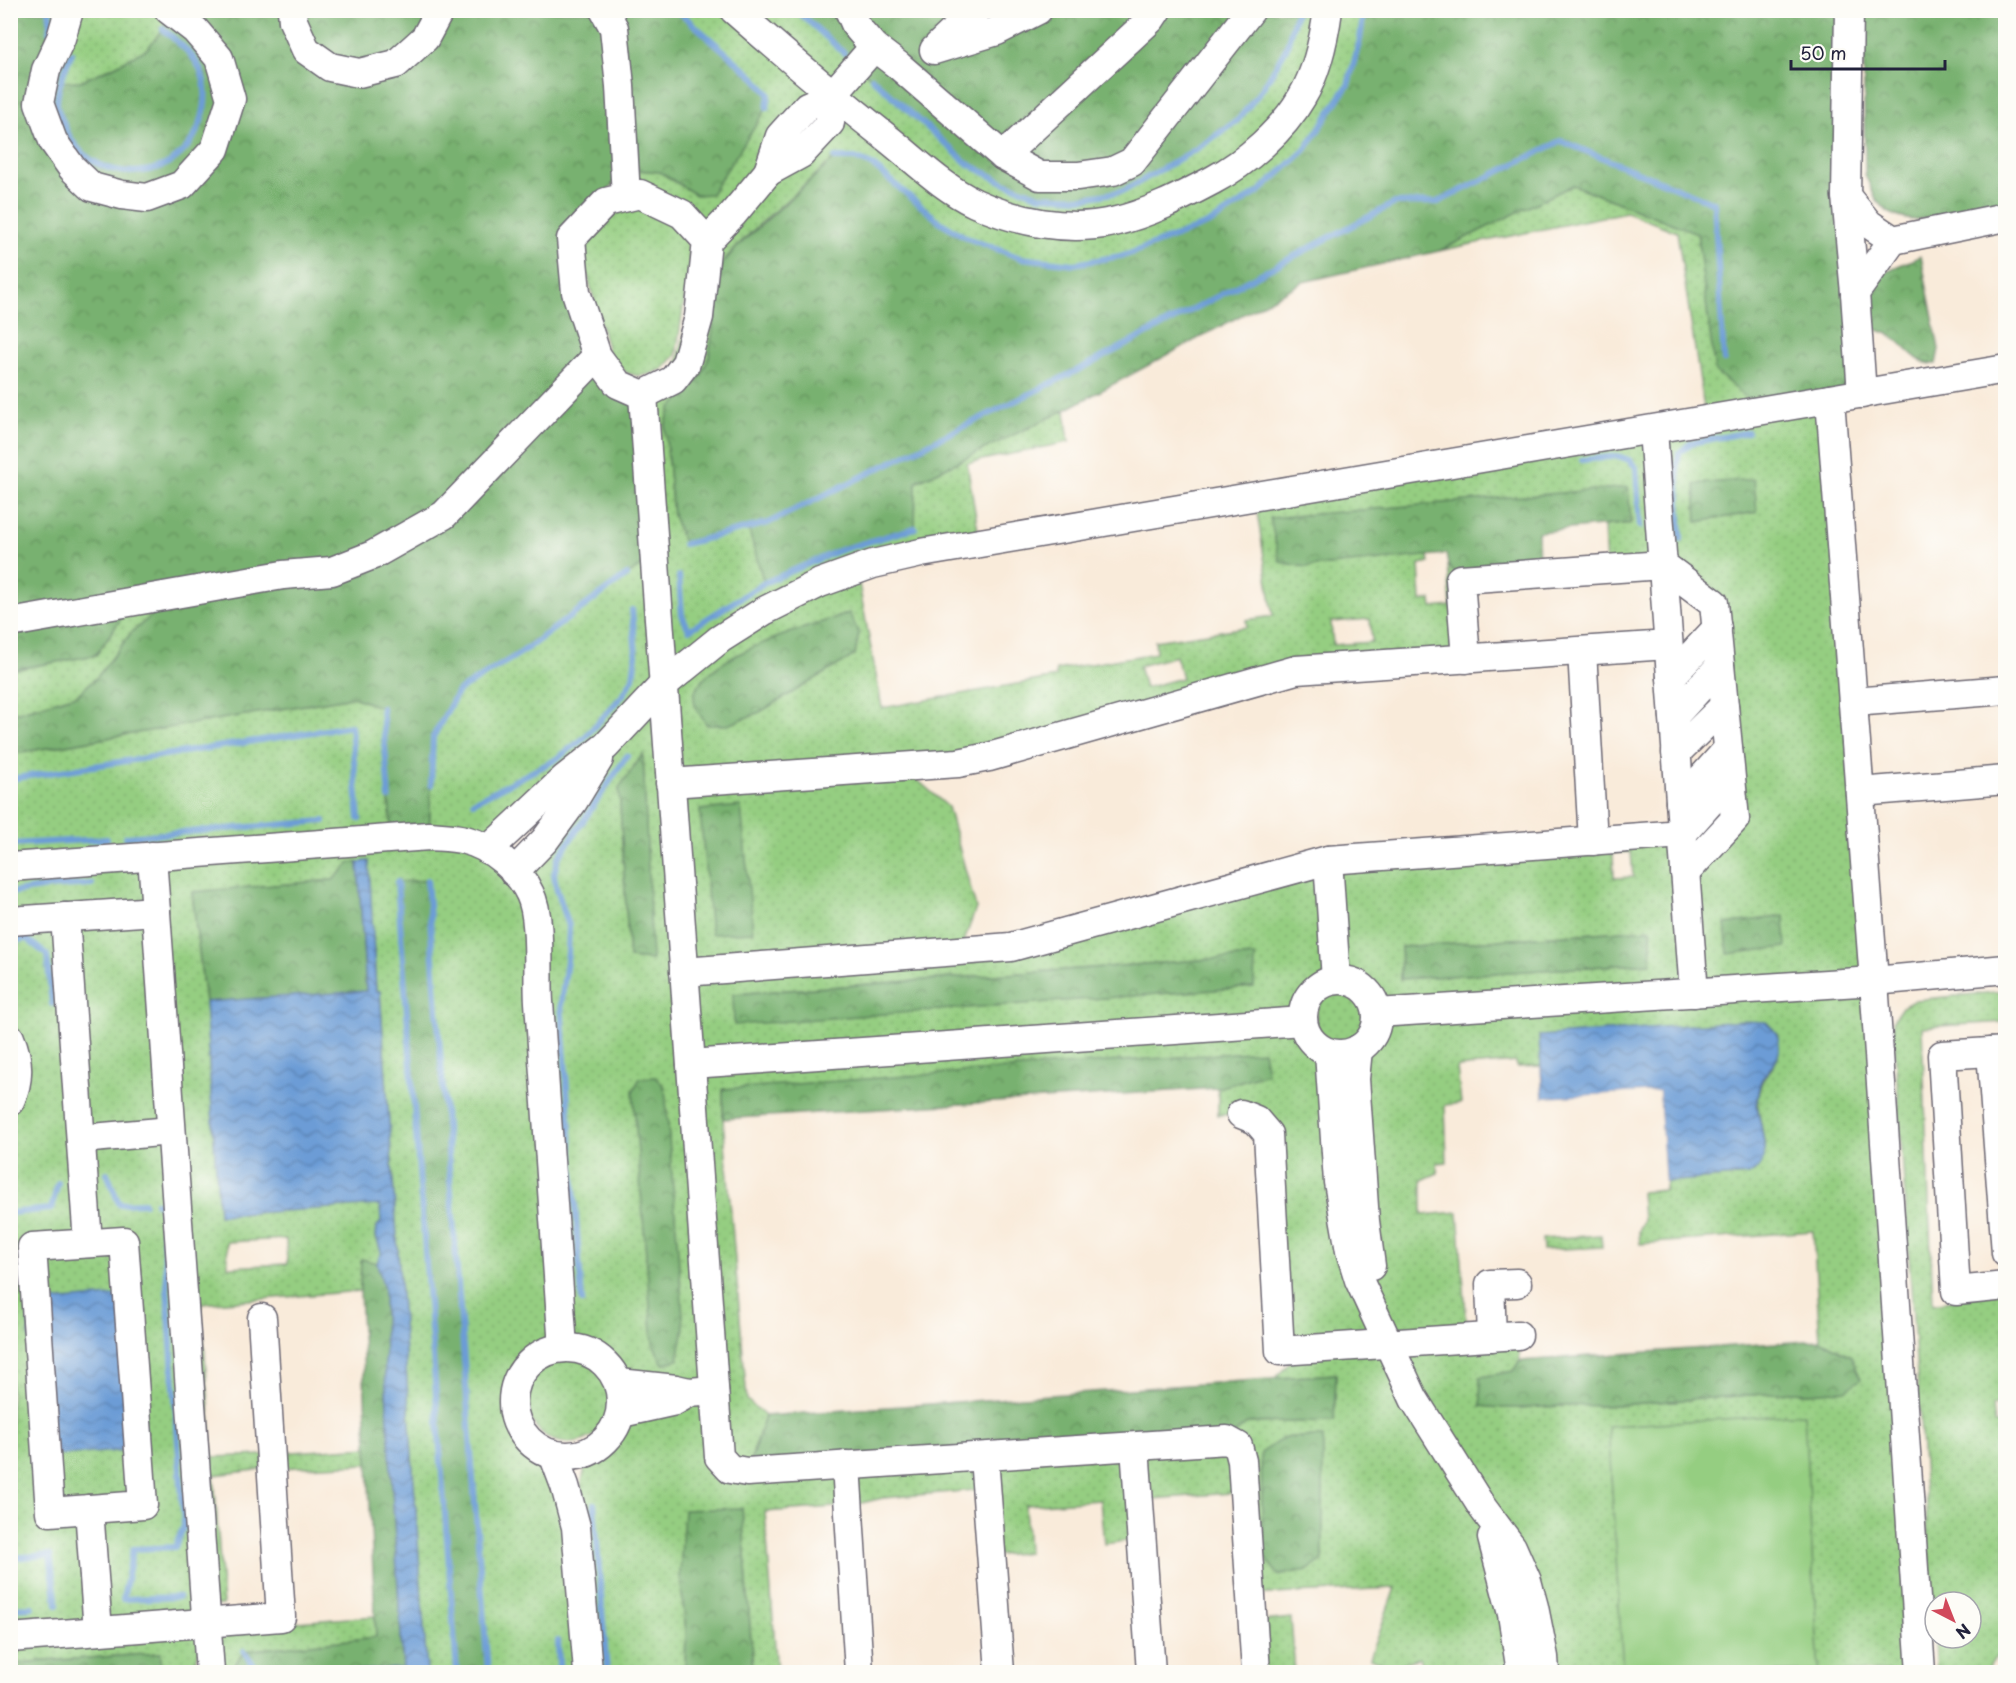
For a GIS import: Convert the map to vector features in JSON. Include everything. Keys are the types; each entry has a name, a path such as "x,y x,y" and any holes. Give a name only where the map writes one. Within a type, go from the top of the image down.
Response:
{"lane":[{"path":"67,10 68,14 61,38 46,69 39,102 54,141 72,168 92,187 122,195 147,198 182,185 215,149 231,99 219,58 195,30 169,10"},
{"path":"292,10 293,21 306,50 330,68 359,73 396,64 425,38 440,10"},
{"path":"604,10 614,28 620,86 626,197"},
{"path":"734,10 832,95 947,185 974,203 1035,222 1075,226 1112,222 1148,212 1226,173 1257,150 1278,129 1302,97 1326,31 1328,10"},
{"path":"849,10 856,26 874,47 1003,156 1040,176 1078,176 1113,171 1132,162 1251,10"},
{"path":"934,50 976,10"},
{"path":"899,66 934,50 997,31 1038,10"},
{"path":"1003,156 1151,19 1157,10"},
{"path":"1849,10 1846,196 1862,394"},
{"path":"643,395 673,380 686,363 699,317 707,242 768,172 780,136 807,106 832,95 874,47"},
{"path":"643,395 618,384 597,356 576,292 571,239 606,202 640,194 682,214 707,242"},
{"path":"1846,196 1869,224 1893,240"},
{"path":"1855,293 1893,240 2006,217"},
{"path":"10,623 283,575 332,571 373,555 444,515 597,356"},
{"path":"488,850 564,779 606,746 663,685 720,639 764,611 820,583 873,564 921,553 2006,369"},
{"path":"643,395 691,1064 702,1391 719,1457 730,1469 747,1472 1227,1440 1238,1446 1242,1461 1256,1672"},
{"path":"1830,399 1874,981 1921,1672"},
{"path":"1653,430 1694,993"},
{"path":"1466,659 1460,579 1663,565 1714,603 1735,819 1685,873"},
{"path":"1671,677 1717,627"},
{"path":"670,783 958,763 989,757 1296,670 1668,645"},
{"path":"1582,651 1593,841"},
{"path":"1674,716 1720,666"},
{"path":"1853,702 2006,690"},
{"path":"1676,753 1724,706"},
{"path":"514,872 545,840 573,802 606,746"},
{"path":"1680,802 1728,749"},
{"path":"684,972 1011,947 1328,860 1682,834 1730,780"},
{"path":"1860,792 2006,780"},
{"path":"10,867 429,836 466,840 502,859 531,895 536,922 538,990 563,1348"},
{"path":"152,856 210,1672"},
{"path":"1328,860 1336,980"},
{"path":"10,921 156,912"},
{"path":"65,917 88,1243"},
{"path":"1377,1013 1874,981 2006,969"},
{"path":"1336,980 1351,981 1364,988 1373,999 1377,1013 1376,1028 1369,1040 1358,1050 1344,1054 1329,1053 1317,1046 1307,1034 1303,1021 1305,1006 1311,994 1323,984 1336,980"},
{"path":"691,1064 1303,1021"},
{"path":"10,1038 18,1063 17,1079 10,1101"},
{"path":"1358,1050 1355,1079 1365,1221 1372,1274 1371,1304"},
{"path":"2006,1253 1998,1051 1942,1055 1956,1291 2006,1286"},
{"path":"1329,1053 1340,1196 1350,1251 1359,1280 1414,1399 1482,1507 1512,1547 1527,1581 1544,1657 1545,1672"},
{"path":"1241,1113 1256,1120 1268,1134 1280,1351 1505,1336 1490,1284 1517,1283"},
{"path":"81,1139 171,1131"},
{"path":"124,1241 143,1505 90,1509 50,1512 32,1247 124,1241"},
{"path":"10,1638 281,1617 262,1318"},
{"path":"563,1348 575,1348 594,1354 609,1366 619,1383 622,1398 621,1413 614,1431 600,1446 583,1454 564,1456 545,1452 529,1441 518,1425 513,1406 515,1387 524,1369 538,1356 563,1348"},
{"path":"619,1383 702,1391"},
{"path":"621,1413 675,1401 702,1391"},
{"path":"1135,1447 1151,1672"},
{"path":"576,1527 581,1485 589,1451"},
{"path":"553,1454 565,1486 576,1527 588,1672"},
{"path":"984,1457 1000,1672"},
{"path":"846,1465 859,1672"},
{"path":"1482,1507 1512,1614 1521,1672"},
{"path":"90,1509 98,1631"}],"green space":[{"path":"170,10 677,11 755,78 769,94 767,108 711,194 696,195 660,172 625,169 571,239 597,356 643,395 654,557 599,594 522,652 458,691 433,737 429,836 392,838 382,708 353,697 11,754 11,714 77,695 98,676 131,633 177,594 133,601 96,655 11,670 11,11 49,11 51,26 43,48 72,53 61,82 81,81 147,49 163,29"},
{"path":"49,11 170,11 163,29 147,49 81,81 61,82 42,48 51,26"},
{"path":"677,11 796,11 968,164 1005,183 1040,196 1084,198 1124,191 1198,148 1238,120 1263,88 1286,49 1297,11 1364,11 1360,39 1348,85 1305,150 1260,191 1210,222 1126,255 1074,264 1021,258 967,238 940,222 872,165 855,158 835,158 727,257 721,266 717,288 709,358 699,376 672,410 665,427 673,515 684,544 748,528 840,550 915,528 916,482 1065,410 1069,442 967,463 978,530 854,557 882,708 1056,677 1056,670 1156,653 1155,641 1247,627 1246,620 1273,616 1256,505 1706,421 1677,232 1626,212 1439,251 1573,185 1698,233 1715,371 1830,399 1921,1672 1424,1672 1419,1658 1392,1667 1370,1658 1395,1588 1251,1595 1244,1492 1139,1500 1142,1539 1104,1544 1100,1500 1025,1505 1028,1552 991,1556 986,1489 883,1498 849,1506 765,1512 777,1672 753,1672 742,1509 680,1574 686,1631 685,1672 488,1672 427,880 397,883 457,1672 427,1672 380,991 376,991 368,861 350,863 333,880 192,893 205,1002 219,1215 380,1204 381,1222 376,1236 381,1252 377,1263 361,1259 360,1291 201,1304 213,1457 264,1455 265,1469 214,1475 223,1605 212,1606 193,1672 161,1672 160,1653 17,1663 17,1672 11,1672 11,754 353,697 382,708 392,838 429,836 433,737 458,691 522,652 654,556 643,395 673,380 707,242 625,169 660,172 696,195 755,78","holes":["1628,487 1631,523 1604,526 1606,569 1663,565 1714,603 1735,819 1685,872 1682,834 1328,860 961,950 976,908 948,807 904,768 1296,670 1466,659 1460,579 1448,565 1451,606 1432,608 1431,600 1421,601 1419,564 1429,563 1428,555 1306,567","1370,619 1372,642 1333,645 1331,622","1176,656 1182,678 1145,688 1139,666","605,748 514,872 489,850","642,755 651,960 629,958 619,788","1631,852 1633,877 1614,878 1613,853","1651,929 1650,963 1400,979 1401,947","1254,956 1253,987 734,1024 734,994","1336,980 1348,981 1363,987 1371,997 1375,1009 1375,1022 1364,1045 1353,1051 1339,1053 1327,1051 1315,1043 1307,1033 1304,1009 1311,995 1323,984","1777,1033 1778,1056 1761,1083 1758,1097 1764,1140 1763,1160 1748,1175 1665,1182 1665,1190 1641,1192 1643,1220 1639,1232 1640,1244 1813,1231 1820,1340 1851,1356 1810,1393 1791,1392 1603,1406 1579,1404 1513,1371 1520,1361 1518,1335 1468,1338 1458,1212 1422,1215 1422,1180 1438,1173 1437,1163 1447,1162 1445,1105 1461,1103 1457,1067 1516,1062 1517,1067 1542,1066 1539,1037","1267,1073 1218,1088 1218,1115 1241,1114 1268,1134 1291,1361 1276,1378 1336,1374 1334,1421 1247,1423 1226,1440 747,1471 765,1416 747,1400 723,1119 723,1089","286,1239 287,1264 228,1267 227,1242","575,1348 591,1354 606,1364 619,1383 675,1401 621,1413 609,1436 589,1451 581,1485 581,1496 551,1458 522,1432 515,1416 515,1392 525,1368 537,1357"]},
{"path":"796,11 1297,11 1286,49 1263,88 1238,120 1198,148 1124,191 1084,198 1040,196 1005,183 968,164"},
{"path":"1364,11 1849,11 1862,394 1762,411 1715,371 1697,233 1573,185 1439,251 1303,282 1065,410 916,482 915,528 840,550 764,583 748,528 684,544 673,515 665,427 670,409 701,376 709,357 722,264 737,247 835,158 855,158 872,165 940,222 967,238 1021,258 1074,264 1126,255 1210,222 1260,191 1305,150 1348,85 1360,39"},
{"path":"1863,11 2005,11 2005,203 1915,220 1888,212 1877,200 1865,174"},
{"path":"637,208 653,211 680,230 688,246 690,263 676,355 663,369 639,376 627,373 609,356 584,262 587,243 604,219"},
{"path":"1921,256 1939,349 1936,364 1917,359 1890,335 1870,328 1863,301 1880,276"},
{"path":"1754,479 1757,512 1697,522 1695,484"},
{"path":"1628,487 1631,523 1538,532 1539,573 1460,579 1448,565 1446,554 1306,567 1280,562 1270,518"},
{"path":"178,593 131,633 98,676 77,695 11,714 11,670 96,655 133,601"},
{"path":"849,613 859,633 855,655 760,712 728,725 707,725 695,705 694,696 705,678 720,665 763,643"},
{"path":"643,754 652,960 629,958 619,788"},
{"path":"741,806 753,932 711,934 700,810"},
{"path":"358,862 366,992 205,1002 192,892 333,880 350,863"},
{"path":"427,880 488,1672 457,1672 397,882"},
{"path":"1784,916 1786,947 1728,954 1725,924"},
{"path":"1651,929 1651,963 1400,979 1401,947"},
{"path":"1255,956 1254,987 734,1025 733,994"},
{"path":"2005,991 2005,1022 1922,1027 1933,1304 2005,1291 2005,1404 1992,1406 1994,1424 2005,1423 2006,1654 1993,1660 1987,1672 1937,1672 1936,1650 1983,1650 1983,1590 1931,1590 1893,1020 1902,1007 1915,1000"},
{"path":"1341,992 1359,999 1366,1017 1359,1035 1341,1042 1323,1035 1316,1017 1323,999"},
{"path":"1263,1051 1267,1073 1218,1088 723,1119 723,1089"},
{"path":"655,1077 665,1087 684,1328 678,1360 663,1364 653,1344 633,1091 640,1078"},
{"path":"1601,1235 1602,1247 1543,1250 1542,1239"},
{"path":"361,1259 377,1263 384,1288 385,1372 403,1669 245,1672 234,1666 244,1651 376,1637 360,1291"},
{"path":"1820,1340 1851,1356 1861,1379 1846,1390 1810,1393 1791,1392 1603,1406 1496,1408 1481,1406 1480,1377 1513,1371 1520,1361"},
{"path":"569,1359 585,1362 599,1371 608,1385 611,1401 608,1417 599,1431 585,1440 569,1443 553,1440 539,1431 530,1417 527,1401 530,1385 539,1371 553,1362"},
{"path":"1336,1374 1334,1421 1248,1423 1227,1440 747,1472 765,1416"},
{"path":"1804,1414 1819,1672 1623,1672 1608,1426"},
{"path":"1285,1437 1323,1437 1323,1560 1308,1570 1278,1575 1263,1554 1261,1453"},
{"path":"367,1447 368,1464 279,1468 278,1453"},
{"path":"742,1508 753,1672 685,1672 686,1631 680,1574 684,1510"},
{"path":"375,1616 376,1638 244,1651 234,1666 245,1672 228,1672 221,1666 218,1636 231,1627"},
{"path":"1291,1618 1295,1672 1256,1672 1252,1622"},
{"path":"161,1653 161,1672 17,1672 17,1663"}],"water":[{"path":"369,861 376,991 380,991 427,1672 332,1672 403,1668 385,1372 384,1288 377,1263 381,1252 376,1236 377,1226 381,1222 380,1205 219,1215 205,1002 366,991 358,862"},
{"path":"1743,1021 1766,1022 1777,1034 1779,1041 1778,1057 1761,1081 1757,1099 1764,1141 1762,1160 1757,1168 1748,1175 1665,1182 1659,1091 1543,1098 1539,1036"},
{"path":"135,1294 146,1449 38,1457 27,1303"}],"pier":[{"path":"1659,1091 1665,1185 1662,1183 1657,1094 1544,1101 1543,1098"}],"waterway":[{"path":"49,10 51,26 49,31"},
{"path":"194,10 197,13"},
{"path":"677,10 755,78 769,94 767,108"},
{"path":"796,10 844,53"},
{"path":"872,78 968,164 1005,183 1040,196 1084,198 1124,191 1198,148 1238,120 1263,88 1286,49 1297,10"},
{"path":"835,158 855,158 872,165 940,222 967,238 1021,258 1074,264 1126,255 1210,223 1260,191 1305,150 1348,85 1360,39 1364,10"},
{"path":"72,53 59,86 57,99 57,106 70,138 89,158 114,170 128,172 157,168 181,154 190,143 198,130 205,102 205,88 199,67 186,49 163,29"},
{"path":"684,544 768,523 1078,370 1395,203 1438,202 1561,141 1714,203 1724,360"},
{"path":"1681,539 1677,465 1679,453 1691,443 1748,432"},
{"path":"1582,460 1618,456 1629,460 1636,467 1640,526"},
{"path":"679,576 682,615 689,630 764,583 840,550 915,528"},
{"path":"431,785 433,737 458,691 522,652 627,575"},
{"path":"473,802 555,760 583,739 623,695 633,678 636,655 632,610"},
{"path":"382,708 389,798"},
{"path":"10,779 351,726 359,819"},
{"path":"582,1301 561,1004 569,926 554,874 558,858 627,756"},
{"path":"126,837 324,821"},
{"path":"10,844 107,839"},
{"path":"427,880 488,1672"},
{"path":"397,882 457,1672"},
{"path":"10,893 48,887 92,884"},
{"path":"10,941 27,939 47,955 52,1004"},
{"path":"107,1173 119,1204 144,1203"},
{"path":"10,1213 51,1209 58,1183"},
{"path":"156,1203 161,1203 184,1526 175,1547 133,1549 123,1599 179,1597"},
{"path":"594,1504 607,1672"},
{"path":"10,1558 50,1555 57,1605"},
{"path":"10,1608 32,1607"},
{"path":"557,1672 559,1667 558,1641"},
{"path":"244,1651 259,1672"}]}
